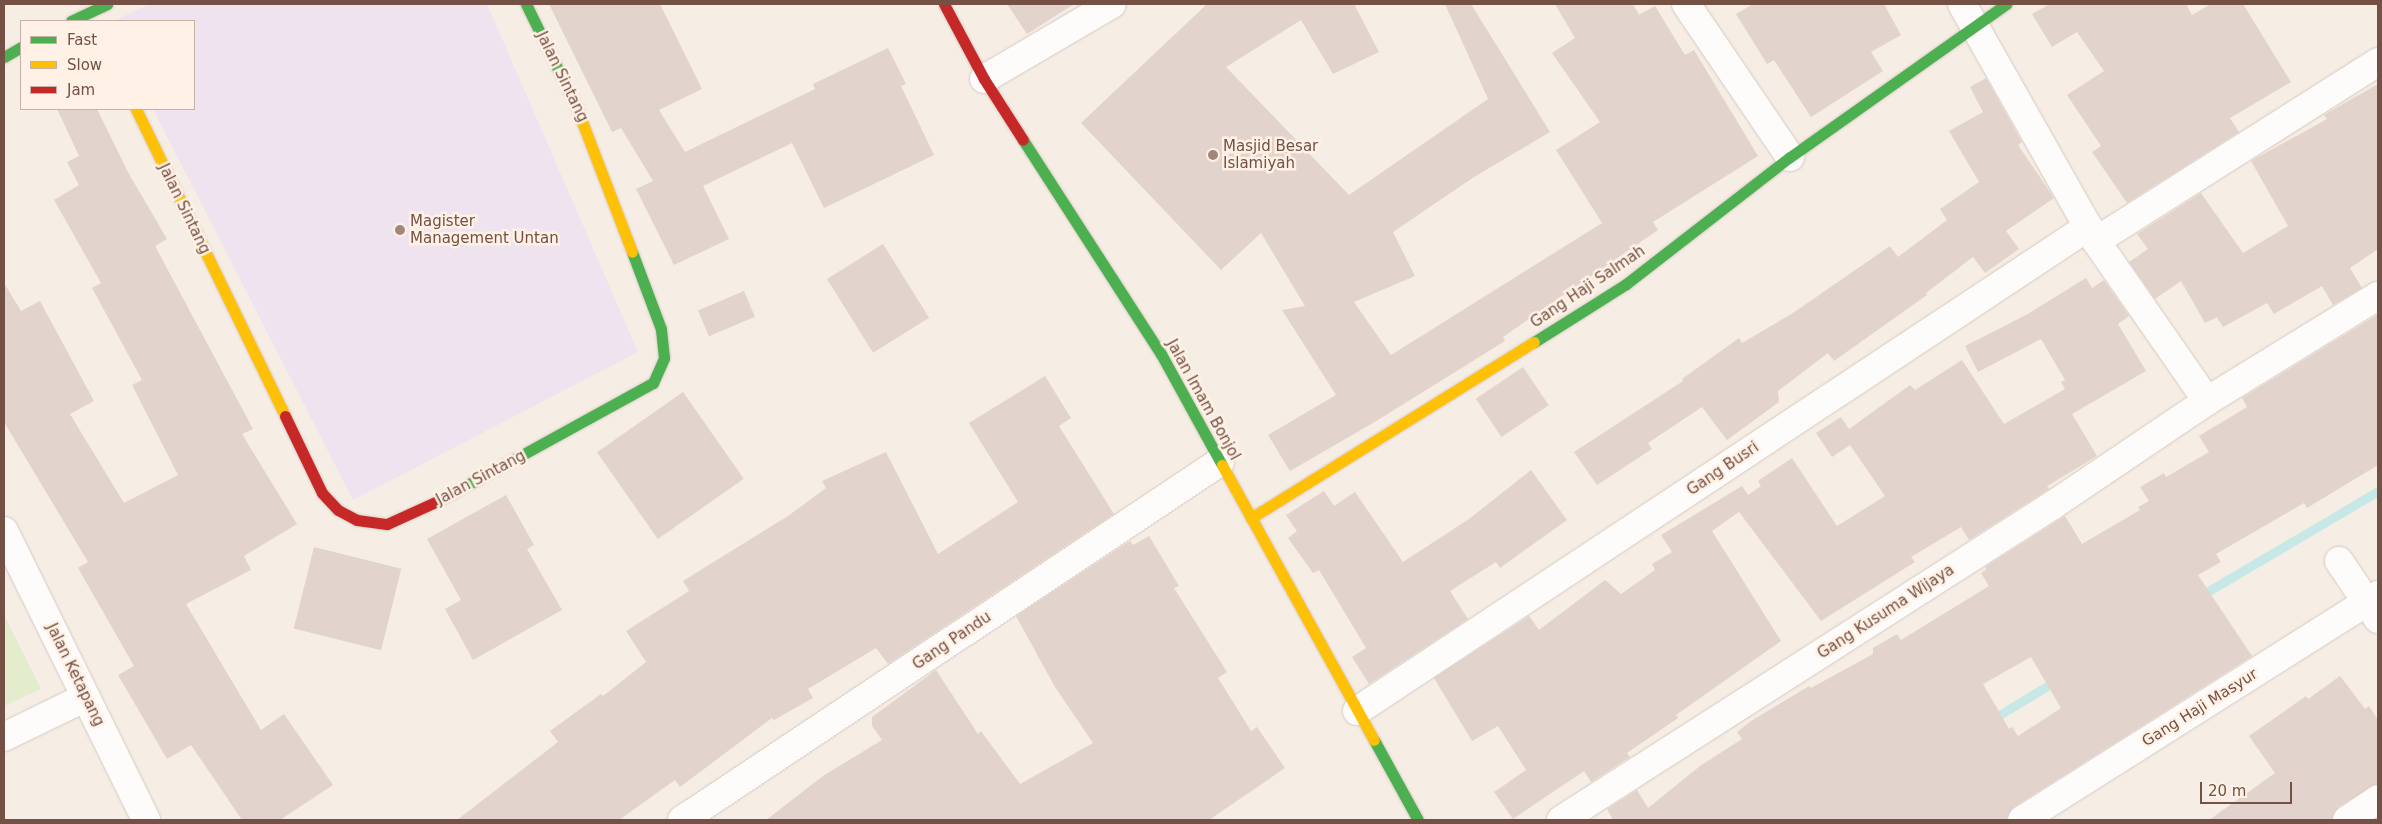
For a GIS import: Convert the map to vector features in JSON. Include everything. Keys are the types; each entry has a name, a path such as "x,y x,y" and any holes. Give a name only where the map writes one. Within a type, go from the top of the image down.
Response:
{"street":[{"name":"Jalan Sintang","path":"136,110 322,493 338,510 357,520 386,524 407,517 504,467 653,383 664,358 661,329 585,125 526,4"},
{"name":"Jalan Imam Bonjol","path":"944,4 984,79 1161,354 1418,820"},
{"path":"984,79 1112,4"},
{"path":"1686,4 1790,157"},
{"name":"Gang Haji Salmah","path":"1251,518 1626,284 1790,157 1968,14 2006,4"},
{"path":"1968,14 2092,234 2208,401"},
{"path":"4,57 20,49"},
{"name":"Gang Busri","path":"1357,711 2092,234 2378,62"},
{"name":"Gang Kusuma Wijaya","path":"1562,820 2053,505 2208,401 2378,296"},
{"name":"Gang Pandu","path":"682,820 1220,462"},
{"name":"Jalan Ketapang","path":"4,531 146,820"},
{"path":"2339,560 2375,605"},
{"name":"Gang Haji Masyur","path":"2022,820 2375,605"},
{"path":"4,737 86,697"},
{"path":"2347,820 2378,798"}],"shaded area":[{"name":"Magister Management Untan","path":"150,4 487,4 638,352 353,500 154,110 195,110 195,20 116,20"}],"green space":[{"path":"4,615 41,689 4,706"}],"building":[{"path":"549,4 660,4 702,89 659,110 685,152 815,89 813,84 888,48 906,84 901,86 934,155 824,208 792,143 703,186 729,239 674,265 636,189 653,181 621,128 612,132"},
{"path":"1007,4 1074,4 1027,34"},
{"path":"1207,4 1354,4 1379,52 1333,74 1301,20 1226,67 1349,195 1488,99 1445,4 1471,4 1550,132 1474,177 1393,232 1415,276 1354,302 1391,355 1602,223 1556,150 1600,122 1552,53 1575,38 1555,4 1633,4 1639,15 1655,6 1685,55 1694,50 1758,156 1653,222 1658,230 1503,337 1505,341 1373,423 1290,471 1268,435 1336,395 1282,310 1305,306 1261,233 1221,270 1081,123"},
{"path":"1753,4 1884,4 1901,35 1871,52 1883,71 1811,117 1774,60 1767,64 1736,14"},
{"path":"2050,4 2186,4 2192,15 2211,4 2243,4 2291,82 2230,118 2239,132 2127,203 2092,152 2101,146 2067,95 2104,71 2077,32 2052,47 2032,14"},
{"path":"1986,78 2022,142 2018,145 2054,198 2006,231 2019,249 1985,273 1973,257 1926,293 1927,295 1834,361 1828,353 1778,391 1779,402 1727,440 1702,407 1648,443 1652,449 1597,485 1574,452 1683,381 1682,379 1739,338 1742,343 1793,313 1890,246 1898,257 1947,220 1940,209 1979,182 1949,131 1983,112 1970,87"},
{"path":"2378,84 2378,249 2350,268 2362,288 2333,305 2322,286 2274,314 2267,303 2223,327 2217,317 2205,323 2181,281 2155,299 2129,262 2148,249 2137,234 2201,193 2243,253 2288,226 2251,161 2327,119 2324,115"},
{"path":"57,110 97,110 129,174 167,239 155,246 253,429 242,434 297,524 244,556 251,570 186,604 261,730 284,714 333,785 280,820 242,820 191,745 167,759 118,675 134,666 78,568 88,562 4,422 4,283 21,311 40,301 94,401 70,414 124,503 178,475 132,385 142,380 92,288 101,283 54,200 79,185 67,162 79,156"},
{"path":"883,244 929,318 873,353 827,279"},
{"path":"2086,278 2092,288 2104,280 2129,316 2118,324 2146,371 2072,414 2097,456 2047,486 2049,489 1969,540 1961,527 1911,557 1915,562 1821,621 1739,512 1712,531 1781,641 1676,715 1678,718 1627,753 1630,757 1591,782 1584,771 1513,819 1494,792 1526,770 1498,726 1472,741 1434,678 1529,616 1539,630 1605,580 1621,594 1655,570 1652,564 1672,552 1661,535 1742,486 1748,495 1761,486 1758,481 1792,458 1837,526 1885,496 1850,445 1832,457 1816,433 1841,417 1849,429 1910,385 1915,390 1962,360 2004,424 2065,389 2061,382 2065,380 2041,339 1978,372 1965,346 2026,315"},
{"path":"744,291 755,317 709,336 698,311"},
{"path":"2377,315 2378,465 2307,508 2304,503 2216,554 2221,562 2198,575 2252,656 2014,807 2006,820 1613,820 1607,809 1637,790 1648,808 1700,766 1742,739 1737,732 1751,721 1809,686 1811,688 1873,654 1873,648 1897,634 1901,640 1989,586 1981,573 1986,570 1985,567 2065,516 2082,544 2140,510 2138,507 2149,501 2140,487 2164,473 2166,477 2209,452 2199,436 2247,407 2242,398","holes":["2031,657 2061,708 2018,736 2012,727 2009,729 1983,684"]},
{"path":"1523,367 1549,405 1501,437 1476,399"},
{"path":"1045,376 1071,418 1059,426 1114,514 888,664 876,648 808,689 813,698 774,720 772,718 680,787 675,780 619,820 457,820 558,742 550,731 601,694 603,696 646,662 626,631 689,591 683,581 788,516 826,488 822,481 886,452 938,554 1018,502 969,423"},
{"path":"683,392 744,479 658,539 597,452"},
{"path":"1531,470 1567,520 1500,568 1496,562 1450,591 1468,619 1369,684 1352,657 1366,648 1319,570 1313,573 1288,538 1297,531 1286,515 1324,491 1334,506 1355,492 1403,562 1469,519"},
{"path":"506,495 534,545 527,549 562,610 473,660 445,609 461,600 427,539"},
{"path":"1149,536 1179,586 1174,588 1227,672 1218,678 1251,731 1257,727 1285,768 1209,820 766,820 823,776 882,740 872,726 872,717 936,670 978,734 981,731 1020,784 1093,743 1055,687 1016,616 1130,541 1133,545"},
{"path":"314,547 401,569 381,650 294,629"},
{"path":"2340,676 2365,709 2369,706 2378,720 2378,784 2338,807 2332,820 2209,820 2275,773 2249,736 2306,696 2308,699"}],"waterway":[{"path":"2200,596 2378,491"},
{"path":"1991,720 2057,680"}],"traffic: fast":[{"path":"73,20 107,4"},
{"path":"526,4 576,106"},
{"path":"1534,342 1626,284 1790,157 2006,4"},
{"path":"4,57 20,48"},
{"path":"1023,140 1161,354 1222,465"},
{"path":"440,500 653,383 664,358 661,329 632,252"},
{"path":"1374,740 1418,820"}],"traffic: slow":[{"path":"576,106 632,252"},
{"path":"136,110 285,416"},
{"path":"1251,518 1534,342"},
{"path":"1222,465 1374,740"}],"traffic: jam":[{"path":"944,4 984,79 1023,140"},
{"path":"285,416 322,493 338,510 357,520 387,524 440,500"}],"place":[{"name":"Masjid Besar Islamiyah","path":"1213,155"},
{"name":"Magister Management Untan","path":"400,230"}]}
